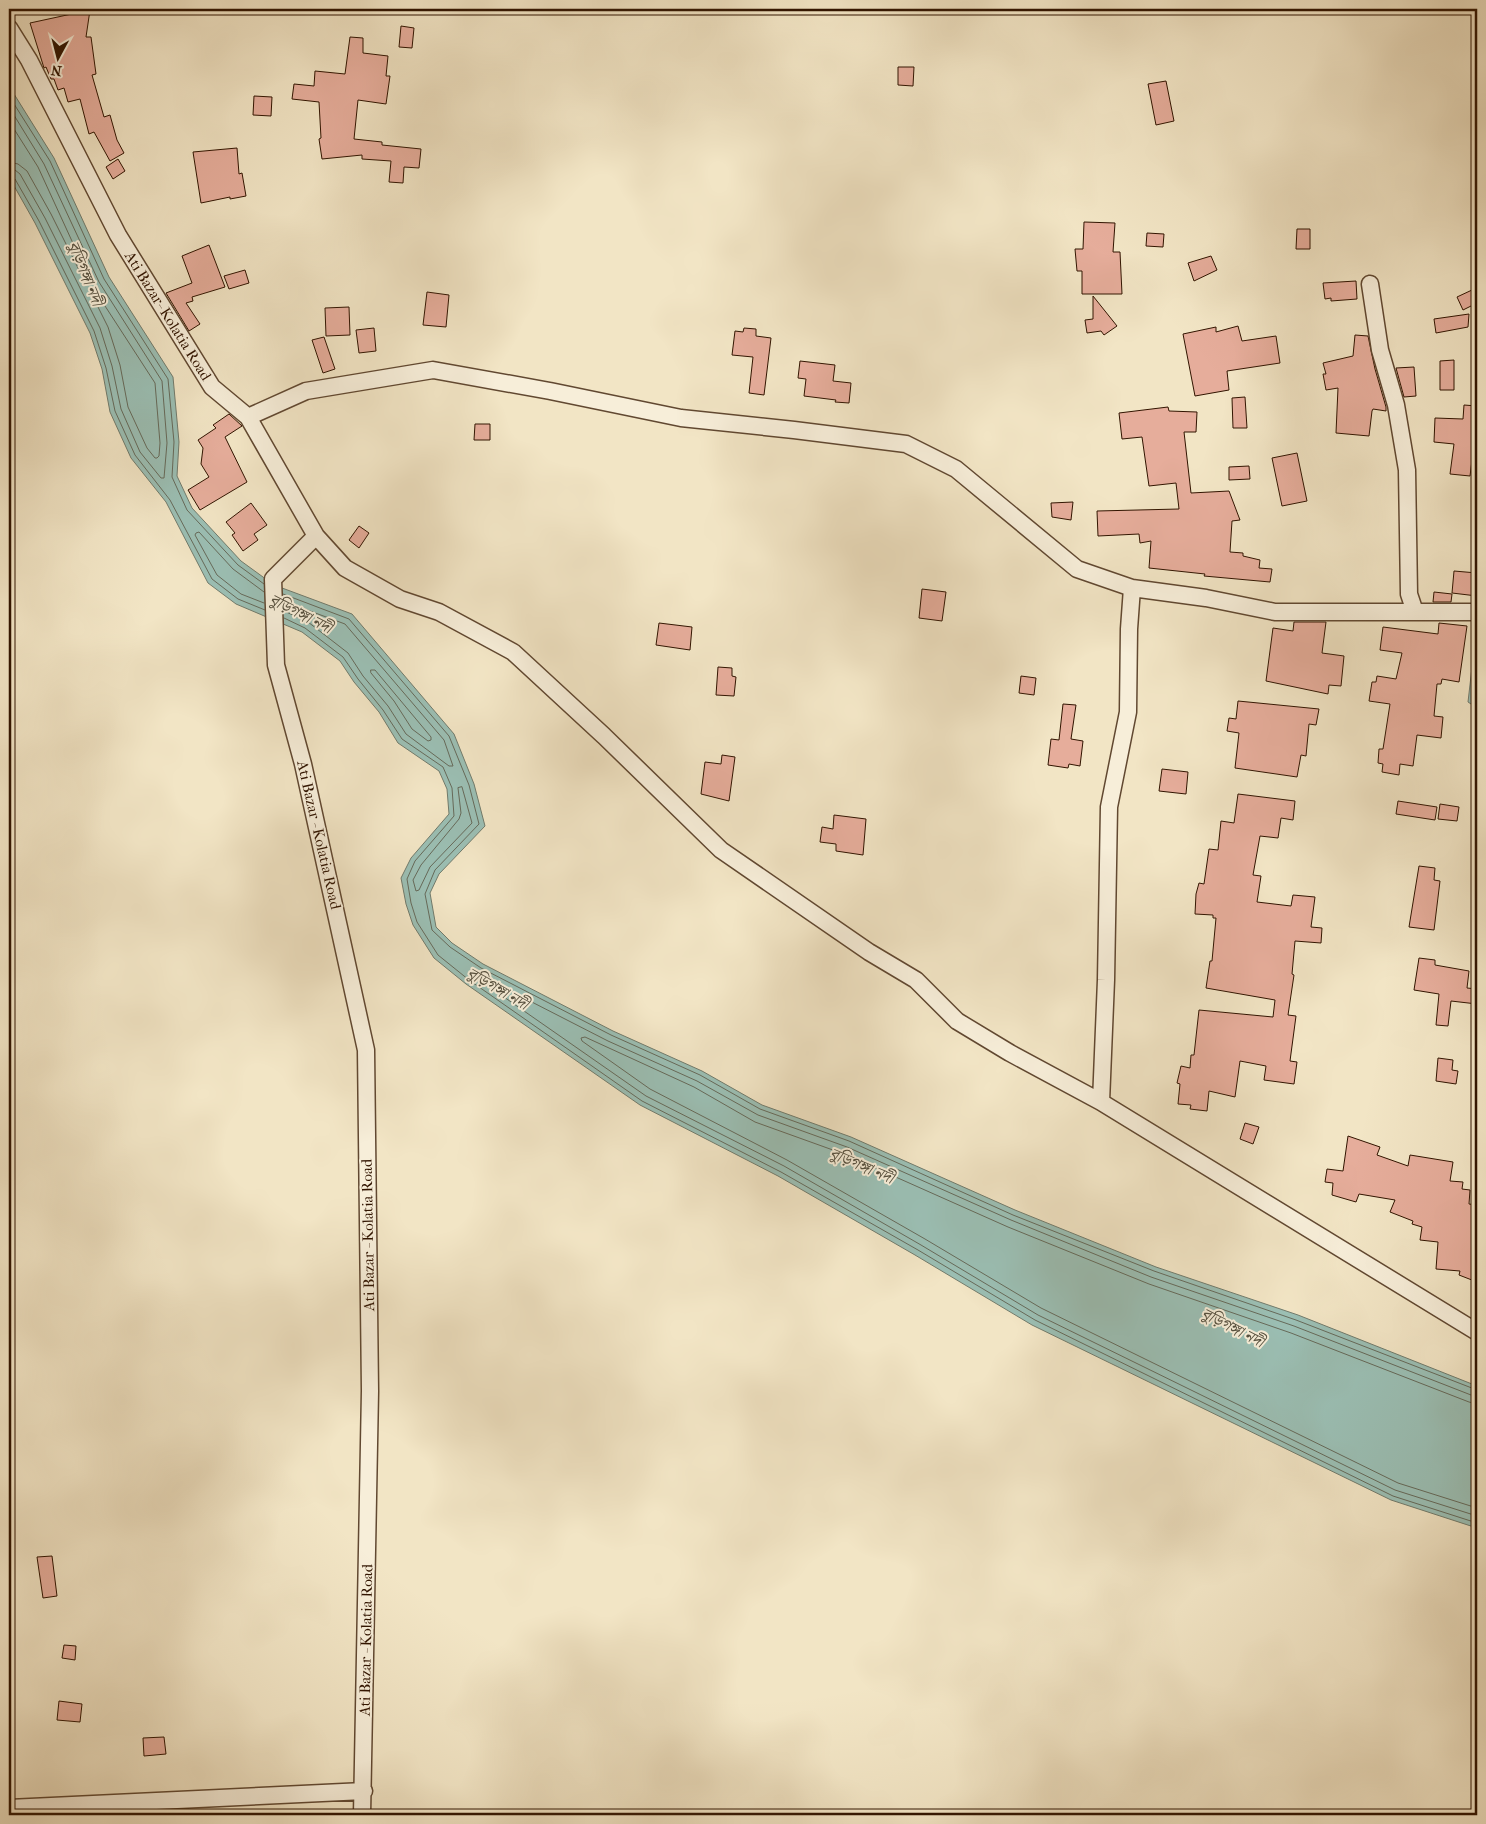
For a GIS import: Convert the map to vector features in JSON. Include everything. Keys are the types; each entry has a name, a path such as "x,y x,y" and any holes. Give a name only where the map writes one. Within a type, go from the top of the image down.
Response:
{"street":[{"name":"Ati Bazar- Kolatia Road","path":"9,28 29,60 123,244 212,387 248,416 316,536 345,568 400,599 439,612 513,652 604,736 722,850 869,952 916,980 957,1021 1010,1053 1101,1102 1477,1332"},
{"path":"1370,284 1380,350 1396,405 1407,470 1409,594 1415,612"},
{"path":"248,416 306,391 433,370 550,390 681,418 906,444 956,469 1077,569 1132,588 1206,598 1275,612 1477,612"},
{"name":"Ati Bazar - Kolatia Road","path":"316,536 273,579 276,665 303,764 366,1050 370,1391 364,1791 362,1815"},
{"path":"1101,1102 1106,980 1109,807 1128,712 1129,629 1132,588"},
{"path":"9,1808 364,1791"}],"water":[{"name":"বুড়িগঙ্গা নদী","path":"9,86 54,158 109,277 173,377 179,442 177,476 192,508 241,561 274,585 352,614 454,734 474,784 485,826 439,874 430,893 436,927 452,943 483,964 613,1031 702,1071 762,1105 851,1137 1015,1210 1156,1267 1298,1315 1477,1386 1477,1528 1391,1500 1032,1325 778,1176 640,1105 466,984 434,958 413,925 406,904 401,878 411,858 449,814 447,789 439,771 398,743 379,712 354,682 340,661 302,632 236,604 208,583 166,502 131,458 110,412 102,369 90,333 35,223 9,177"},
{"path":"1477,639 1477,708 1468,702"}],"building":[{"path":"90,10 86,37 91,37 96,74 92,75 104,117 110,115 117,140 124,153 110,161 94,132 89,134 80,99 68,102 64,88 58,90 54,79 51,79 46,67 44,68 30,23"},
{"path":"401,26 414,28 412,48 399,47"},
{"path":"350,37 363,38 363,53 388,56 386,76 390,76 386,104 358,100 354,139 382,142 382,145 421,149 419,168 404,167 403,183 389,182 391,161 362,159 362,155 322,159 319,139 321,138 319,102 292,99 294,84 314,86 315,71 345,74"},
{"path":"898,67 914,67 913,86 898,85"},
{"path":"1166,81 1174,121 1156,125 1148,84"},
{"path":"254,96 272,97 271,116 253,115"},
{"path":"237,148 239,174 242,173 246,196 201,203 193,152"},
{"path":"118,159 125,171 113,179 106,167"},
{"path":"1084,222 1115,223 1113,252 1120,252 1122,294 1082,294 1082,271 1077,271 1075,249 1083,249"},
{"path":"1297,229 1310,229 1310,249 1296,249"},
{"path":"1147,233 1164,234 1163,247 1146,246"},
{"path":"209,245 225,287 192,297 193,301 186,303 200,324 189,331 166,293 192,283 182,256"},
{"path":"1211,256 1217,270 1194,281 1188,263"},
{"path":"245,270 249,283 229,289 224,276"},
{"path":"1356,281 1357,299 1331,301 1331,298 1325,299 1323,283"},
{"path":"1472,290 1477,303 1463,310 1457,297"},
{"path":"427,292 449,295 446,327 423,325"},
{"path":"1093,296 1117,326 1104,335 1101,331 1087,333 1085,320 1093,319"},
{"path":"349,307 350,335 326,336 325,308"},
{"path":"1469,314 1468,327 1436,333 1434,319"},
{"path":"1238,326 1242,341 1276,336 1280,363 1227,371 1229,390 1195,396 1183,334 1216,327 1216,332"},
{"path":"374,328 376,351 359,353 356,330"},
{"path":"744,328 756,329 756,336 771,338 764,395 749,393 753,357 732,355 735,331 743,332"},
{"path":"1355,335 1368,336 1386,407 1386,411 1373,409 1369,436 1336,433 1338,388 1326,390 1323,374 1326,374 1323,363 1353,356"},
{"path":"324,337 335,369 323,373 312,340"},
{"path":"1454,360 1454,390 1440,390 1440,361"},
{"path":"800,361 835,365 833,381 851,383 849,403 804,396 806,379 798,378"},
{"path":"1414,367 1416,396 1404,397 1396,368"},
{"path":"1245,397 1247,428 1233,428 1232,398"},
{"path":"1464,405 1477,406 1477,456 1474,456 1474,460 1472,460 1470,476 1450,474 1454,444 1434,442 1435,418 1463,419"},
{"path":"1168,407 1169,411 1197,412 1196,432 1184,432 1191,493 1229,491 1240,520 1232,521 1230,552 1243,553 1243,556 1260,560 1259,568 1272,569 1270,582 1204,576 1205,574 1149,568 1151,541 1140,543 1139,534 1098,536 1097,511 1179,509 1176,483 1149,486 1142,437 1122,439 1119,413"},
{"path":"229,414 242,426 225,437 247,482 200,510 188,490 209,477 201,464 203,448 198,440 216,428 213,425"},
{"path":"475,424 490,424 490,440 474,440"},
{"path":"1297,453 1307,501 1282,506 1272,458"},
{"path":"1249,466 1250,479 1229,480 1229,467"},
{"path":"1073,502 1071,520 1052,517 1051,503"},
{"path":"251,503 267,525 254,534 258,540 243,551 232,535 235,533 226,522"},
{"path":"359,526 369,533 359,548 349,540"},
{"path":"1454,571 1477,573 1477,596 1452,593"},
{"path":"922,589 946,592 942,621 919,618"},
{"path":"1434,592 1452,594 1451,602 1433,602"},
{"path":"1294,622 1326,622 1322,653 1344,656 1341,686 1329,685 1328,694 1266,681 1273,628 1293,631"},
{"path":"659,623 692,627 690,650 656,645"},
{"path":"1439,623 1467,626 1459,682 1442,679 1441,684 1437,684 1434,716 1443,717 1441,738 1417,735 1413,766 1400,764 1399,775 1382,772 1383,764 1378,763 1379,749 1383,749 1390,704 1369,701 1372,682 1376,682 1377,676 1396,679 1402,653 1380,650 1383,627 1438,634"},
{"path":"718,667 732,668 732,676 736,677 734,696 716,695"},
{"path":"1021,676 1036,678 1034,695 1019,693"},
{"path":"1238,701 1319,709 1316,725 1309,724 1306,756 1301,755 1297,777 1235,768 1239,733 1227,731 1229,718 1236,719"},
{"path":"1063,704 1076,705 1071,739 1083,741 1080,766 1069,764 1068,768 1048,765 1051,739 1059,740"},
{"path":"722,755 735,757 729,801 701,794 705,762 721,764"},
{"path":"1162,769 1188,772 1186,794 1159,791"},
{"path":"1238,794 1295,801 1293,820 1281,818 1278,838 1260,836 1253,875 1261,876 1257,902 1291,906 1293,895 1315,897 1311,927 1322,928 1321,943 1295,941 1292,974 1294,975 1288,1015 1296,1016 1290,1061 1297,1062 1294,1084 1264,1080 1266,1066 1240,1061 1235,1097 1209,1091 1207,1111 1190,1109 1191,1105 1178,1104 1180,1084 1177,1083 1181,1066 1190,1068 1191,1055 1194,1055 1199,1010 1273,1017 1275,1000 1206,988 1210,961 1212,961 1216,918 1213,918 1213,915 1195,914 1196,894 1199,883 1204,884 1209,849 1218,850 1221,821 1234,823"},
{"path":"1398,801 1437,807 1435,820 1396,814"},
{"path":"1440,804 1459,807 1457,821 1438,819"},
{"path":"834,815 866,819 863,855 836,851 836,844 820,842 822,827 833,829"},
{"path":"1419,866 1435,868 1434,880 1440,881 1434,930 1409,927"},
{"path":"1419,958 1435,960 1435,965 1469,971 1467,988 1477,989 1477,1004 1451,1001 1448,1026 1436,1025 1439,994 1414,990"},
{"path":"1438,1058 1453,1060 1452,1070 1458,1071 1456,1084 1436,1081"},
{"path":"1245,1123 1259,1127 1253,1144 1240,1139"},
{"path":"1348,1136 1380,1147 1377,1155 1408,1166 1410,1155 1453,1162 1450,1181 1463,1182 1462,1189 1470,1190 1469,1204 1477,1205 1477,1282 1459,1275 1460,1271 1436,1269 1438,1242 1420,1240 1422,1227 1412,1224 1413,1221 1390,1212 1395,1200 1359,1194 1356,1202 1332,1195 1333,1183 1325,1182 1327,1169 1343,1171"},
{"path":"52,1556 57,1596 43,1598 37,1557"},
{"path":"64,1645 76,1646 75,1660 62,1658"},
{"path":"59,1701 82,1704 80,1722 57,1720"},
{"path":"164,1737 166,1754 144,1756 143,1738"}]}
